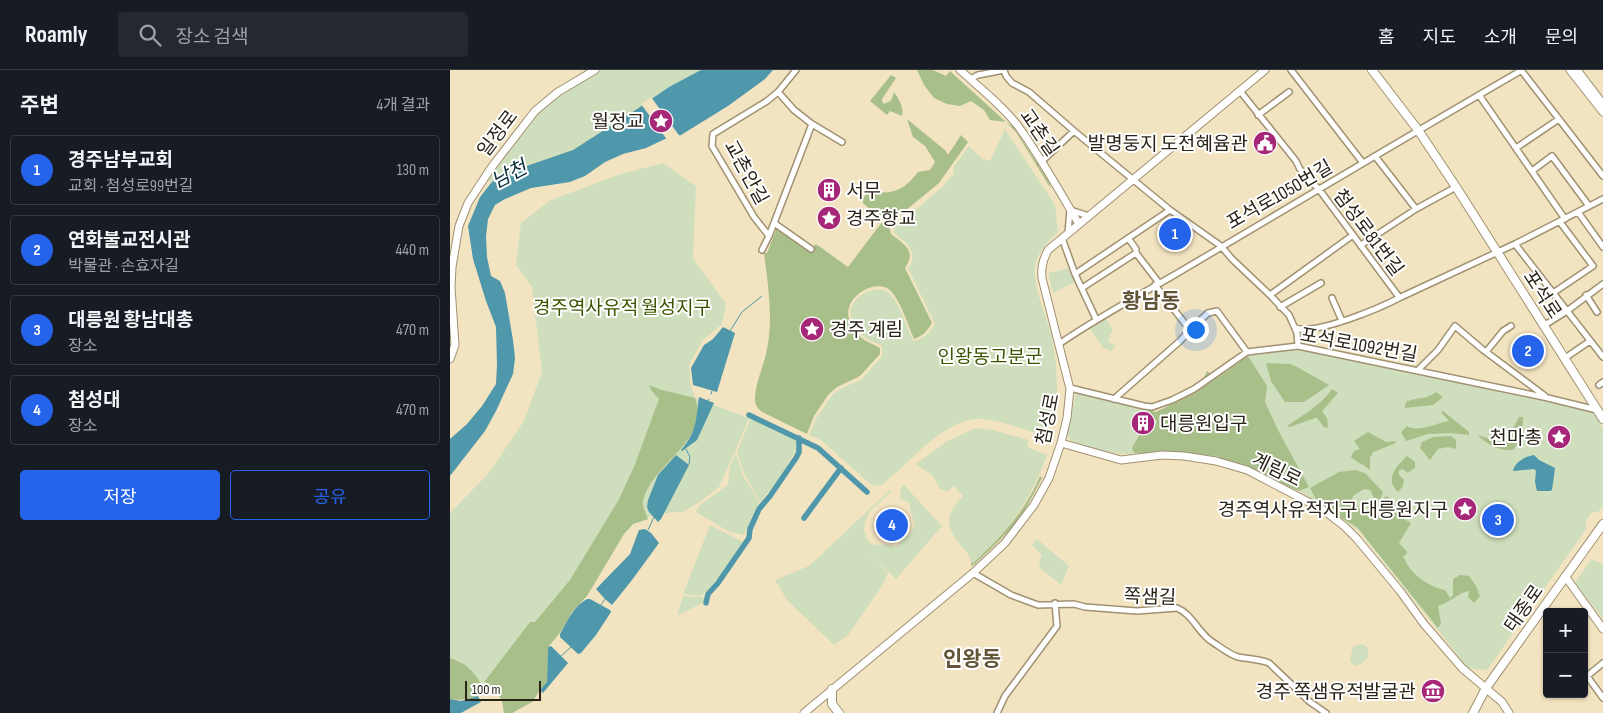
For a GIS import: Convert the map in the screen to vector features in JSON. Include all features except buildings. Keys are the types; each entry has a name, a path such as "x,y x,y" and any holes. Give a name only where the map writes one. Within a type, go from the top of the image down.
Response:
{"main road":[{"name":"포석로","path":"1372,70 1418,130 1456,187 1603,420"},
{"name":"태종로","path":"1473,713 1486,688 1603,524"},
{"path":"832,689 832,704 839,713"}],"street":[{"name":"일정로","path":"450,359 455,345 451,287 452,267 459,226 468,203 491,168 534,111 558,92 595,70"},
{"name":"교촌안길","path":"769,236 754,217 712,146 713,134 767,101 778,92 796,70"},
{"name":"교촌길","path":"960,70 1018,126 1079,224"},
{"path":"970,79 978,74 1004,70 1006,76 1012,82 1029,92 1132,180 1221,246 1289,315 1295,328 1298,346"},
{"name":"첨성로","path":"804,713 973,573 1005,543 1025,518 1049,478 1067,418 1070,388 1042,278 1041,269 1048,250 1265,70"},
{"path":"1291,70 1362,163"},
{"path":"1521,70 1603,176"},
{"name":"포석로1050번길","path":"1058,344 1096,319 1521,70"},
{"path":"1570,70 1603,112"},
{"path":"1577,70 1603,104"},
{"name":"첨성로81번길","path":"1240,91 1296,161 1298,168 1318,188 1400,297"},
{"path":"778,92 794,110 812,124 842,142"},
{"path":"1258,114 1290,92"},
{"path":"1479,94 1532,171 1593,266 1552,293"},
{"path":"1516,147 1559,119"},
{"name":"교촌안길","path":"762,250 812,124"},
{"path":"1041,162 1074,131"},
{"path":"1375,156 1416,209"},
{"path":"1532,171 1552,156 1589,206"},
{"path":"1361,245 1416,209 1456,187"},
{"path":"1295,328 1301,330 1318,328 1384,306 1515,244 1603,199"},
{"path":"1089,216 1070,210 1065,236 1075,274 1096,319"},
{"path":"1075,274 1170,210"},
{"path":"1578,212 1603,247"},
{"name":"교촌안길","path":"774,223 810,249"},
{"path":"1270,295 1353,235"},
{"path":"1128,238 1136,249 1136,253 1190,330"},
{"path":"1515,244 1603,358"},
{"path":"1082,288 1136,253"},
{"path":"1280,307 1321,283"},
{"path":"1544,324 1567,311 1603,284"},
{"path":"1586,295 1597,312"},
{"path":"1332,298 1342,321"},
{"path":"1114,398 1180,341 1208,313 1217,312 1248,352"},
{"path":"1418,370 1438,350 1455,326 1486,352 1548,398"},
{"path":"1486,352 1503,331 1511,326"},
{"path":"1565,358 1590,341"},
{"name":"포석로1092번길","path":"1070,388 1152,407 1194,389 1248,352 1298,346 1418,370 1597,410"},
{"name":"계림로","path":"1061,443 1121,460 1162,455 1184,456 1216,462 1247,470 1322,509 1357,539 1400,591 1424,624 1462,668 1502,702 1510,713"},
{"name":"쪽샘길","path":"973,573 1011,596 1038,605 1055,603 1074,604 1086,607 1137,611 1177,608 1182,610 1211,641 1236,656 1270,662 1310,702 1326,713"},
{"path":"1565,576 1603,629"},
{"path":"997,713 1005,696 1057,626 1055,603"},
{"path":"1588,675 1603,663"},
{"path":"1588,680 1603,698"}],"green space":[{"path":"595,70 701,70 669,87 573,150 511,170 500,175 491,183 485,176 535,111"},
{"path":"917,70 933,70 946,76 950,71 1006,122 990,120 984,110 971,101 960,106 947,104 934,98 924,85"},
{"path":"891,75 896,78 882,99 883,104 891,101 894,92 902,106 902,116 890,111 887,115 870,101"},
{"path":"907,119 946,151 948,155 961,135 968,142 939,183 888,225 863,203 863,198 869,191 891,192 897,190 907,184 918,172 930,170 935,162 925,146 913,137"},
{"path":"1006,122 1014,127 1049,182 1051,189 1016,132"},
{"name":"인왕동고분군","path":"1005,129 1055,205 1058,232 1038,257 1035,276 1038,294 1054,349 1057,382 1055,427 1048,426 1046,436 991,420 975,419 962,422 949,428 925,446 882,485 875,486 821,440 809,435 817,417 833,394 861,380 882,356 882,346 864,337 853,324 851,314 853,305 866,292 883,290 889,293 897,303 913,341 920,339 928,333 935,324 908,268 913,257 910,248 894,233 894,226 905,219 942,187 953,175 954,166 969,146 982,159 990,161"},
{"name":"경주역사유적 월성지구","path":"663,163 696,186 693,258 726,304 722,324 702,341 689,365 691,385 695,398 749,418 719,487 683,512 647,517 648,519 633,524 624,534 587,596 572,612 559,634 548,647 548,672 532,702 512,713 504,713 502,701 498,695 485,692 478,696 450,699 450,513 489,473 524,421 542,372 532,287 516,265 521,223 551,200 618,175"},
{"name":"경주 계림","path":"882,222 909,252 910,257 905,268 932,323 924,333 914,339 901,307 891,291 884,287 875,287 866,289 858,294 849,310 849,320 862,338 880,348 880,354 860,376 837,387 828,395 814,416 807,434 762,412 758,408 755,399 770,329 770,303 764,253 767,253 777,228 810,250 816,244 848,267"},
{"path":"1070,268 1075,282 1053,293 1048,273"},
{"path":"1106,319 1113,330 1109,334 1108,341 1115,346 1111,352 1106,348 1104,349 1090,329"},
{"name":"경주역사유적지구 대릉원지구","path":"1298,350 1412,371 1508,394 1592,411 1603,428 1603,506 1598,512 1591,513 1585,523 1587,528 1487,670 1468,668 1359,531 1321,503 1299,491 1216,456 1182,453 1118,454 1071,441 1067,434 1076,393 1156,412 1192,394 1248,356"},
{"path":"1248,356 1267,386 1265,402 1309,487 1299,491 1216,456 1182,453 1134,453 1132,448 1143,428 1153,430 1157,421 1146,416 1149,410 1156,412 1192,394 1213,381 1206,384 1204,377 1207,371 1212,375 1225,364 1232,366 1215,380"},
{"path":"1266,363 1290,364 1329,385 1304,402 1285,402 1271,381"},
{"path":"649,385 695,398 698,413 695,427 688,440 648,488 643,503 648,519 633,524 624,534 587,596 572,612 559,634 548,647 547,682 532,702 512,713 504,713 502,700 498,695 491,694 485,681 530,622 535,622 570,580 618,501 634,467 659,399"},
{"path":"1332,389 1338,393 1322,411 1327,418 1327,428 1317,418 1290,427 1287,426 1317,405"},
{"path":"1436,392 1443,397 1433,405 1405,408 1406,402 1428,397"},
{"path":"1443,411 1469,432 1469,435 1449,433 1428,434 1406,441 1401,432 1407,426 1422,428 1449,421 1441,412"},
{"path":"1519,417 1523,417 1522,431 1513,450 1497,448 1477,435 1504,443"},
{"path":"751,418 797,438 797,449 776,483 760,502 744,473 737,452"},
{"path":"976,428 993,430 1029,440 1027,445 1029,448 1047,455 1026,501 1008,527 973,563 953,535 949,522 951,512 963,496 954,486 948,491 940,489 933,476 916,464 949,440"},
{"path":"1368,432 1386,442 1395,441 1396,443 1373,452 1370,458 1370,470 1351,457 1354,451 1360,449 1354,441"},
{"path":"1451,436 1456,440 1456,449 1448,447 1438,449 1430,460 1420,448 1422,442 1433,437"},
{"path":"736,453 743,476 759,504 743,535 728,531 696,512 699,506 728,484 730,466"},
{"path":"1407,456 1415,462 1415,468 1407,473 1403,469 1399,470 1399,475 1404,480 1403,486 1398,492 1392,482 1393,473"},
{"path":"1355,470 1365,473 1383,492 1381,498 1376,502 1370,490 1364,489 1353,496 1352,500 1364,513 1372,518 1377,519 1381,517 1386,512 1380,502 1386,496 1393,502 1399,516 1411,523 1399,543 1407,552 1403,556 1415,574 1432,586 1445,590 1450,598 1453,595 1453,579 1460,575 1469,576 1476,586 1480,596 1474,603 1468,597 1469,591 1438,606 1441,623 1438,628 1357,527 1319,505 1310,488 1339,472"},
{"path":"1040,476 1042,478 1018,520 994,546 971,566 971,562 973,563 983,554 1020,512"},
{"path":"904,485 942,526 896,579 867,551 888,573 882,586 848,635 834,645 787,600 775,580 809,566 890,490 891,492 870,511 864,529 868,541 872,544 886,544 896,547 915,526 909,503 900,498 901,488"},
{"path":"897,510 905,517 903,531 895,539 885,539 879,527 885,515"},
{"path":"710,525 743,542 713,585 701,596 683,594"},
{"path":"1037,539 1069,566 1061,585 1040,568 1039,562 1042,556 1032,545"},
{"path":"1591,559 1603,564 1603,619 1575,583"},
{"path":"683,596 704,597 704,602 677,616"},
{"path":"1361,644 1366,646 1368,656 1356,666 1350,661 1352,650 1354,646"},
{"path":"450,658 472,671 485,692 468,699 450,699"}],"water":[{"name":"남천","path":"701,70 773,70 765,79 728,106 681,135 623,154 605,162 585,176 570,182 531,188 495,205 488,219 486,237 487,257 491,276 500,281 505,293 515,358 513,374 485,431 450,476 450,439 467,424 482,406 496,384 496,327 473,259 468,226 480,197 500,175 573,150 669,87"},
{"path":"723,327 735,333 717,392 693,385 691,368 704,345 713,339"},
{"path":"699,397 714,403 697,440 682,451 695,425"},
{"path":"676,455 689,465 658,522 649,512 647,507 648,500 658,475"},
{"path":"1534,455 1539,460 1555,468 1552,490 1550,491 1537,491 1535,482 1536,471 1534,469 1513,471 1521,460"},
{"path":"645,529 659,543 612,605 596,589 630,554 639,530"},
{"path":"587,599 611,612 596,635 578,654 560,637 560,634 568,619 582,602"},
{"path":"551,646 568,663 543,693 540,690 547,682 548,647"},
{"path":"478,696 481,702 461,713 450,713 450,699 461,701"}],"pier":[{"name":"월정교","path":"651,97 681,138 668,141 641,104"}],"waterway":[{"path":"730,331 742,312 762,296"},
{"path":"749,415 818,448 867,492"},
{"path":"706,603 708,594 718,583 749,538 750,529 759,509 796,458 799,452 799,438"},
{"path":"686,449 690,457 689,464"},
{"path":"804,518 841,468"},
{"path":"648,530 654,517"},
{"path":"601,605 605,599"},
{"path":"561,656 571,647"}],"place":[{"name":"월정교","path":"661,121"},
{"name":"발명둥지 도전혜윰관","path":"1265,143"},
{"name":"서무","path":"829,190"},
{"name":"경주향교","path":"829,218"},
{"name":"경주남부교회","path":"1175,234"},
{"name":"경주 계림","path":"812,329"},
{"name":"연화불교전시관","path":"1528,351"},
{"name":"대릉원입구","path":"1143,423"},
{"name":"천마총","path":"1559,437"},
{"name":"경주역사유적지구 대릉원지구","path":"1465,509"},
{"name":"대릉원 황남대총","path":"1498,520"},
{"name":"첨성대","path":"892,525"},
{"name":"경주 쪽샘유적발굴관","path":"1433,691"}],"district":[{"name":"황남동","path":"1151,301"},
{"name":"인왕동","path":"972,659"}]}
